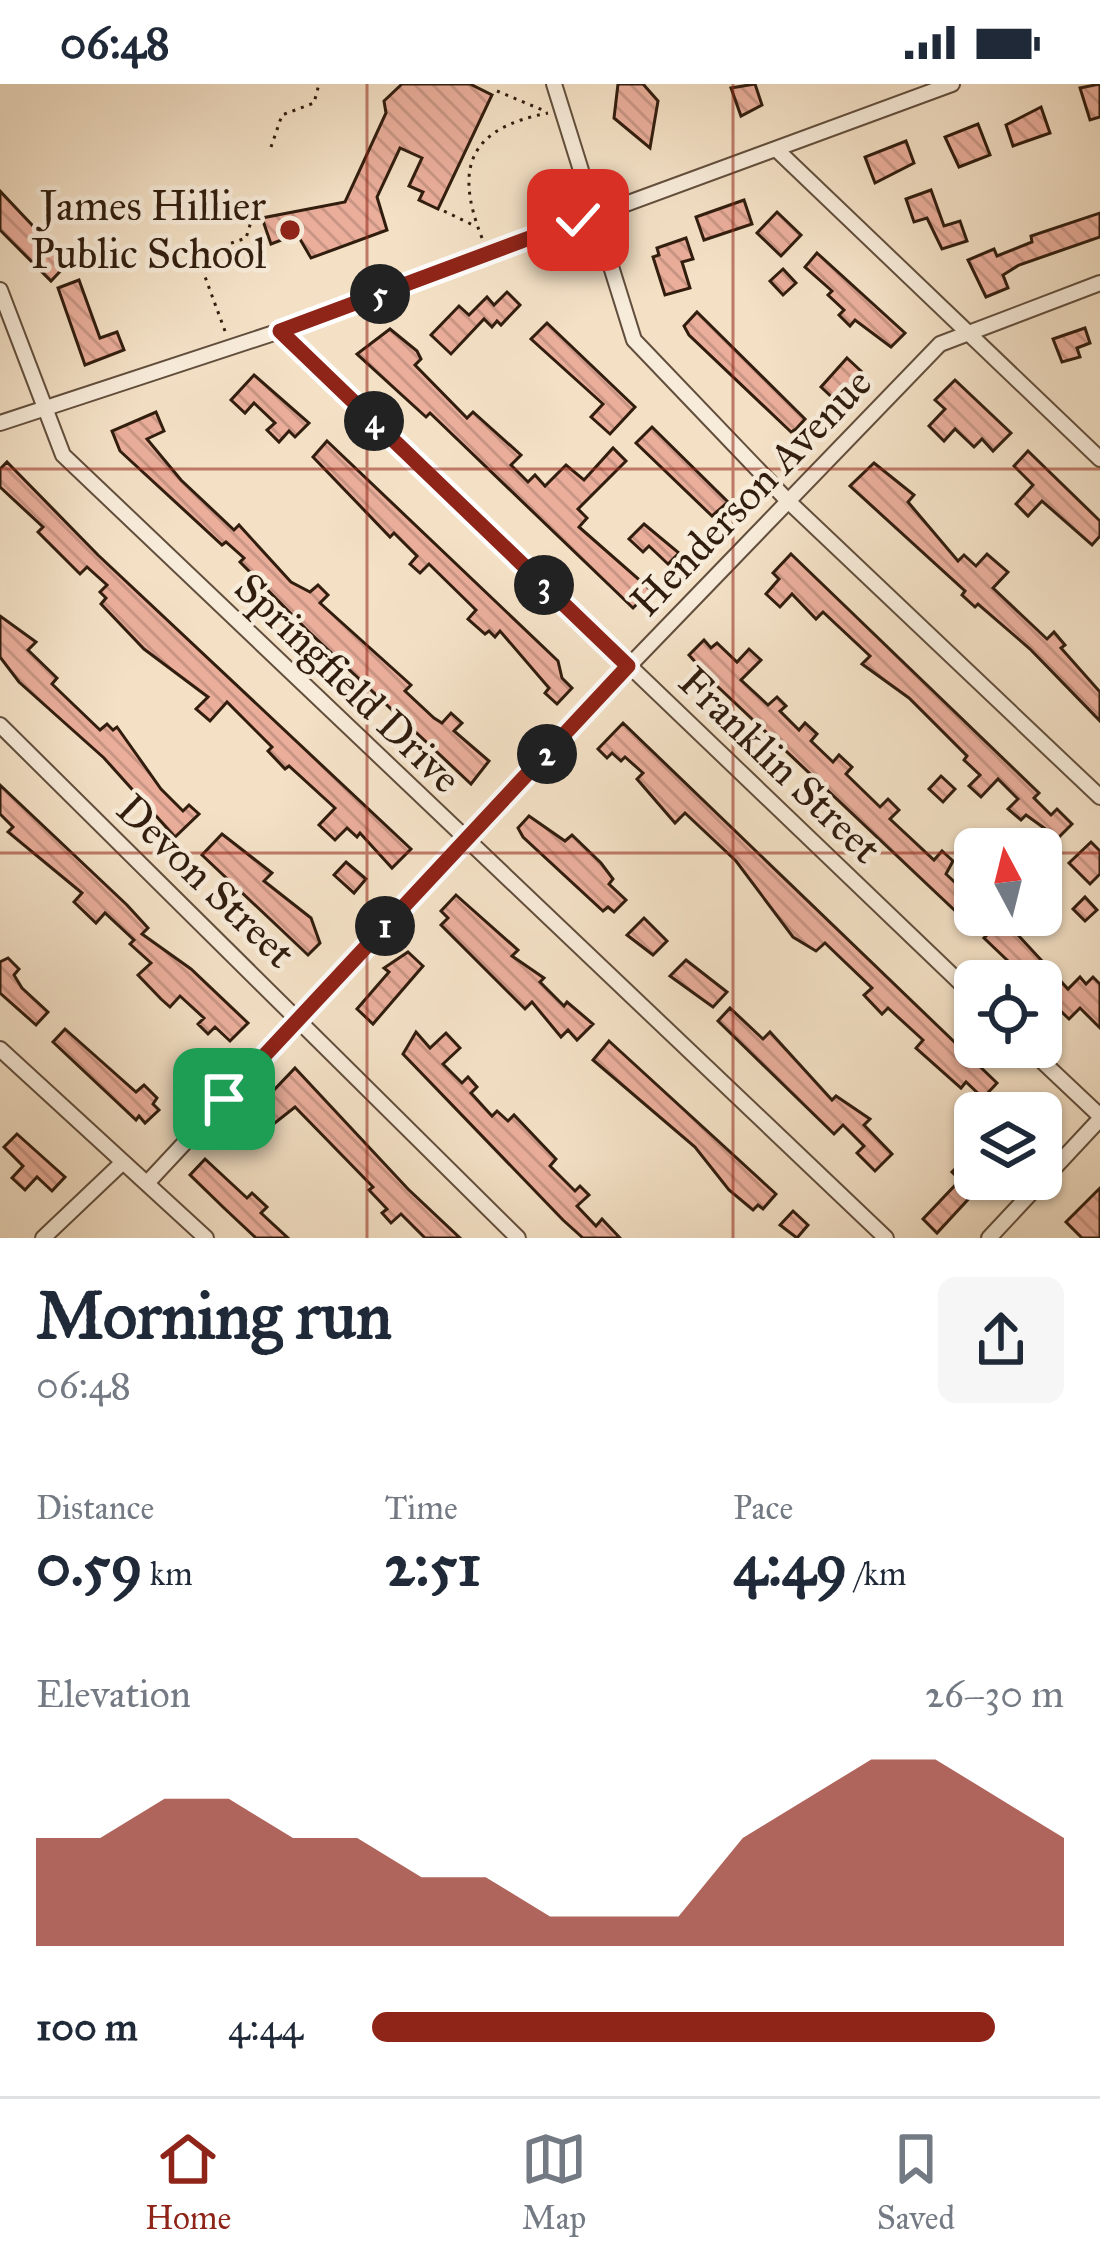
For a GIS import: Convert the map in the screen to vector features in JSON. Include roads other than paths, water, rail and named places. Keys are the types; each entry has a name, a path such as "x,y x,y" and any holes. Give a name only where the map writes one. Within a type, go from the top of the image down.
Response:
{"street":[{"path":"554,84 634,340 788,501 1100,797"},
{"path":"0,423 280,331 952,84"},
{"path":"778,151 1100,459"},
{"name":"Henderson Avenue","path":"149,1181 628,666 940,344 965,330 1100,283"},
{"name":"Springfield Drive","path":"0,290 63,455 886,1238"},
{"name":"Franklin Street","path":"280,331 954,977"},
{"name":"Devon Street","path":"0,725 518,1238"},
{"path":"0,1049 206,1238"},
{"path":"989,1238 1100,1118 1049,1068"},
{"path":"43,1238 122,1163"}],"place":[{"name":"James Hillier Public School","path":"290,230"}]}
